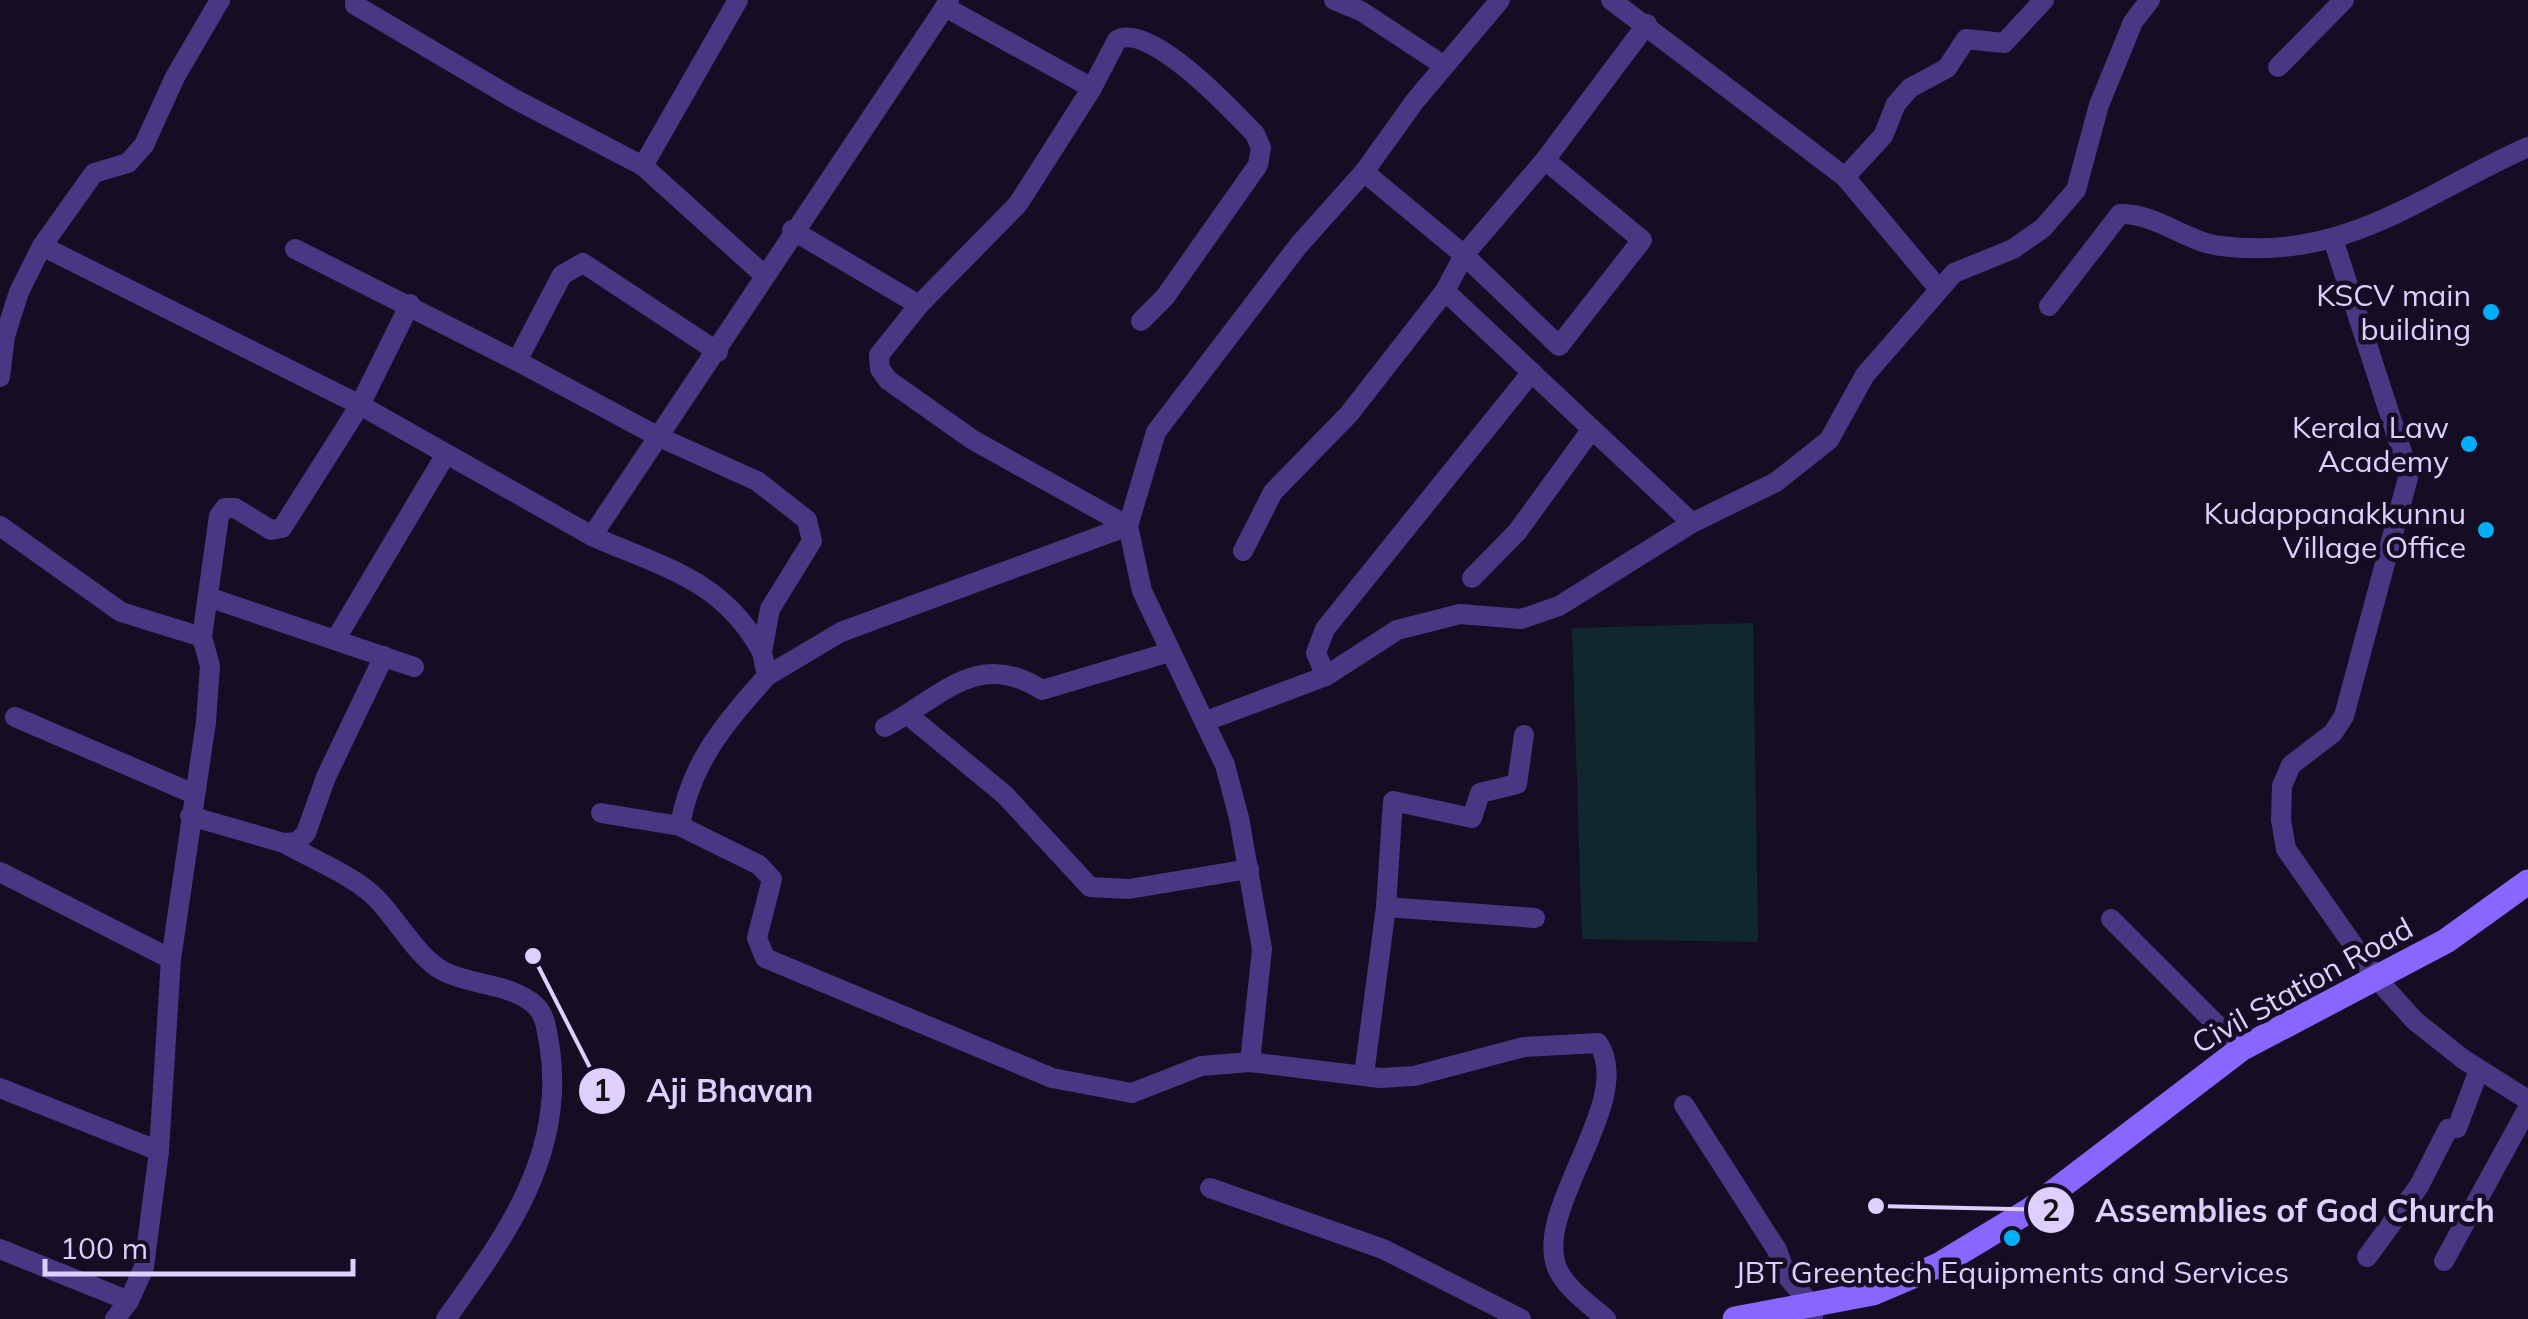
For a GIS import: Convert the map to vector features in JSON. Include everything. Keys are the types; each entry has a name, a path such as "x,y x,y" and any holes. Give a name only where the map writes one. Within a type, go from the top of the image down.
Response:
{"main road":[{"name":"Civil Station Road","path":"1735,1319 1813,1313 1873,1294 1954,1256 2030,1210 2242,1049 2446,940 2528,882"}],"street":[{"path":"0,378 2,335 42,246 94,173 128,162 144,145 176,77 220,0"},
{"path":"355,0 355,4 511,97 643,166 764,275"},
{"path":"643,166 738,0"},
{"path":"1334,0 1362,11 1443,65"},
{"path":"1250,1062 1262,949 1249,870 1225,766 1142,591 1128,526 1156,432 1276,274 1364,172 1443,65 1500,0"},
{"path":"1611,0 1844,176 1938,288"},
{"path":"1844,176 1883,136 1896,104 1910,88 1948,68 1966,40 2004,43 2044,0"},
{"path":"1206,721 1326,676 1397,630 1460,614 1521,618 1559,606 1692,522 1776,482 1829,440 1865,374 1938,288 1954,273 2013,248 2042,228 2076,190 2099,105 2133,22 2150,0"},
{"path":"2278,66 2344,0"},
{"path":"592,536 718,352 792,230 947,4 1092,88"},
{"path":"1243,551 1274,492 1349,414 1445,291 1464,254 1545,160 1647,24"},
{"path":"1128,526 973,440 888,380 880,369 879,356 918,305 1018,204 1092,88 1117,40 1132,36 1154,43 1255,134 1260,148 1258,165 1165,297 1141,321"},
{"path":"2049,306 2120,214 2148,218 2222,246 2334,239 2404,214 2528,148"},
{"path":"1364,172 1464,254 1559,346 1642,240 1545,160"},
{"path":"792,230 918,305"},
{"path":"2334,239 2409,474 2344,716 2333,733 2291,766 2282,786 2281,820 2286,849 2378,979 2415,1022 2528,1100"},
{"path":"42,246 360,405 592,536 707,588 733,607 762,652 767,676"},
{"path":"295,249 756,482 807,520 812,541 770,609 762,652"},
{"path":"517,361 562,275 582,263 718,352"},
{"path":"1445,291 1692,522"},
{"path":"115,1319 129,1301 144,1267 159,1151 171,959 209,688 210,666 202,637 211,598 220,516 224,508 235,508 271,530 282,528 360,405 410,304"},
{"path":"1326,676 1316,653 1324,629 1532,372"},
{"path":"1472,578 1517,532 1592,429"},
{"path":"338,638 446,454"},
{"path":"0,526 120,612 202,637"},
{"path":"680,826 688,789 714,736 767,676 840,632 1128,526"},
{"path":"211,598 414,667"},
{"path":"885,727 955,683 997,672 1020,676 1042,690 1170,652"},
{"path":"284,843 297,842 306,833 326,778 384,656"},
{"path":"908,715 1005,794 1090,886 1129,889 1249,870"},
{"path":"15,716 194,794"},
{"path":"1364,1075 1386,907 1392,801 1472,818 1480,793 1516,784 1524,736"},
{"path":"602,813 680,826 759,865 772,880 757,938 764,958 1052,1078 1098,1090 1132,1093 1201,1066 1250,1062 1364,1075 1414,1076 1524,1047 1598,1044 1609,1059 1608,1071 1598,1118 1560,1212 1556,1266 1566,1283 1606,1319"},
{"path":"190,816 284,843 372,894 441,970 517,995 537,1006 546,1023 553,1073 550,1125 539,1167 512,1227 446,1319"},
{"path":"0,872 171,959"},
{"path":"1386,907 1535,918"},
{"path":"2111,919 2242,1049"},
{"path":"2367,1256 2420,1186 2448,1130 2457,1128 2480,1070"},
{"path":"0,1088 159,1151"},
{"path":"1684,1105 1813,1313"},
{"path":"2444,1261 2528,1108"},
{"path":"1210,1188 1383,1248 1521,1319"},
{"path":"0,1249 129,1301"}],"green space":[{"path":"1753,623 1758,942 1582,939 1572,628"}],"place":[{"name":"KSCV main building","path":"2491,312"},
{"name":"Kerala Law Academy","path":"2469,444"},
{"name":"Kudappanakkunnu Village Office","path":"2486,530"},
{"name":"Aji Bhavan","path":"533,956"},
{"name":"Assemblies of God Church","path":"1876,1206"},
{"name":"JBT Greentech Equipments and Services","path":"2012,1238"}]}
